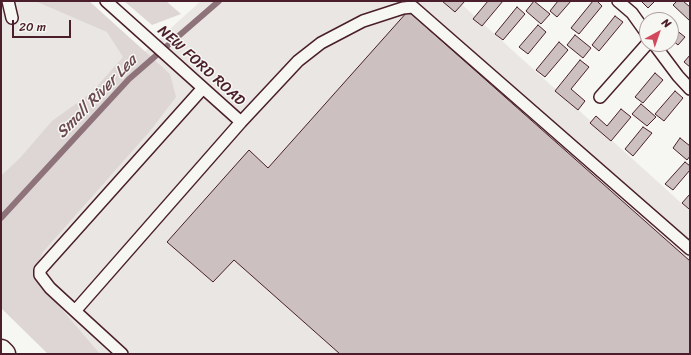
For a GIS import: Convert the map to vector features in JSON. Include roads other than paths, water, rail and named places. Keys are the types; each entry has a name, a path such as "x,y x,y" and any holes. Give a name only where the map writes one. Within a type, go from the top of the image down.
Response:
{"lane":[{"path":"8,1 12,18"},
{"name":"NEW FORD ROAD","path":"106,1 241,122"},
{"path":"618,1 632,13 639,23"},
{"path":"75,311 241,122 298,62 321,43 363,21 403,8 413,7 690,249"},
{"path":"600,97 640,52"},
{"path":"660,52 690,89"},
{"path":"122,354 50,288 40,275 40,270 203,88"}],"waterway":[{"name":"Small River Lea","path":"1,218 129,79 219,1"}]}
